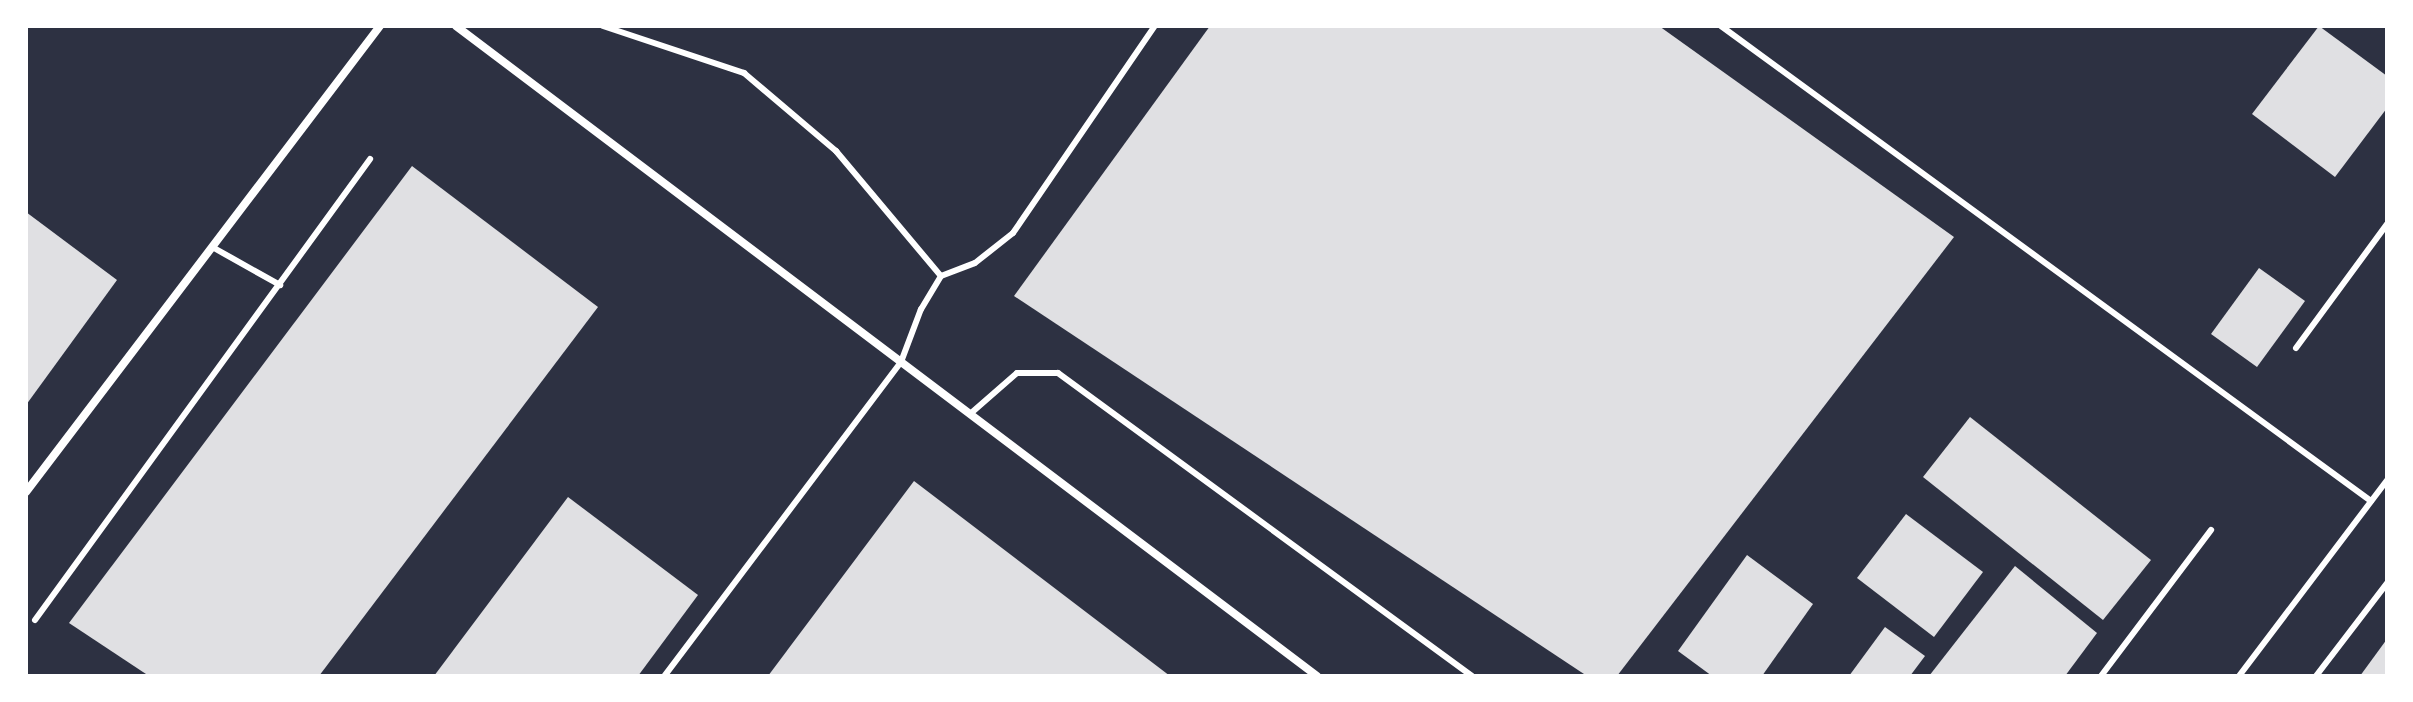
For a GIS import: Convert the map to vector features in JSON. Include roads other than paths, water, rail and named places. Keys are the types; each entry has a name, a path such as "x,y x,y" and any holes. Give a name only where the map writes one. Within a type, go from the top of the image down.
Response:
{"street":[{"path":"26,492 380,26"},
{"path":"456,26 1317,676"}],"lane":[{"path":"603,26 744,73 836,151 941,276"},
{"path":"664,676 901,362 921,309 941,276 975,263 1013,233 1155,26"},
{"path":"1721,26 2371,501"},
{"path":"35,620 370,159"},
{"path":"2296,348 2387,224"},
{"path":"214,248 280,285"},
{"path":"970,414 1017,373 1058,373 1472,676"},
{"path":"2239,676 2387,480"},
{"path":"2101,676 2211,530"},
{"path":"2316,676 2387,583"}]}
